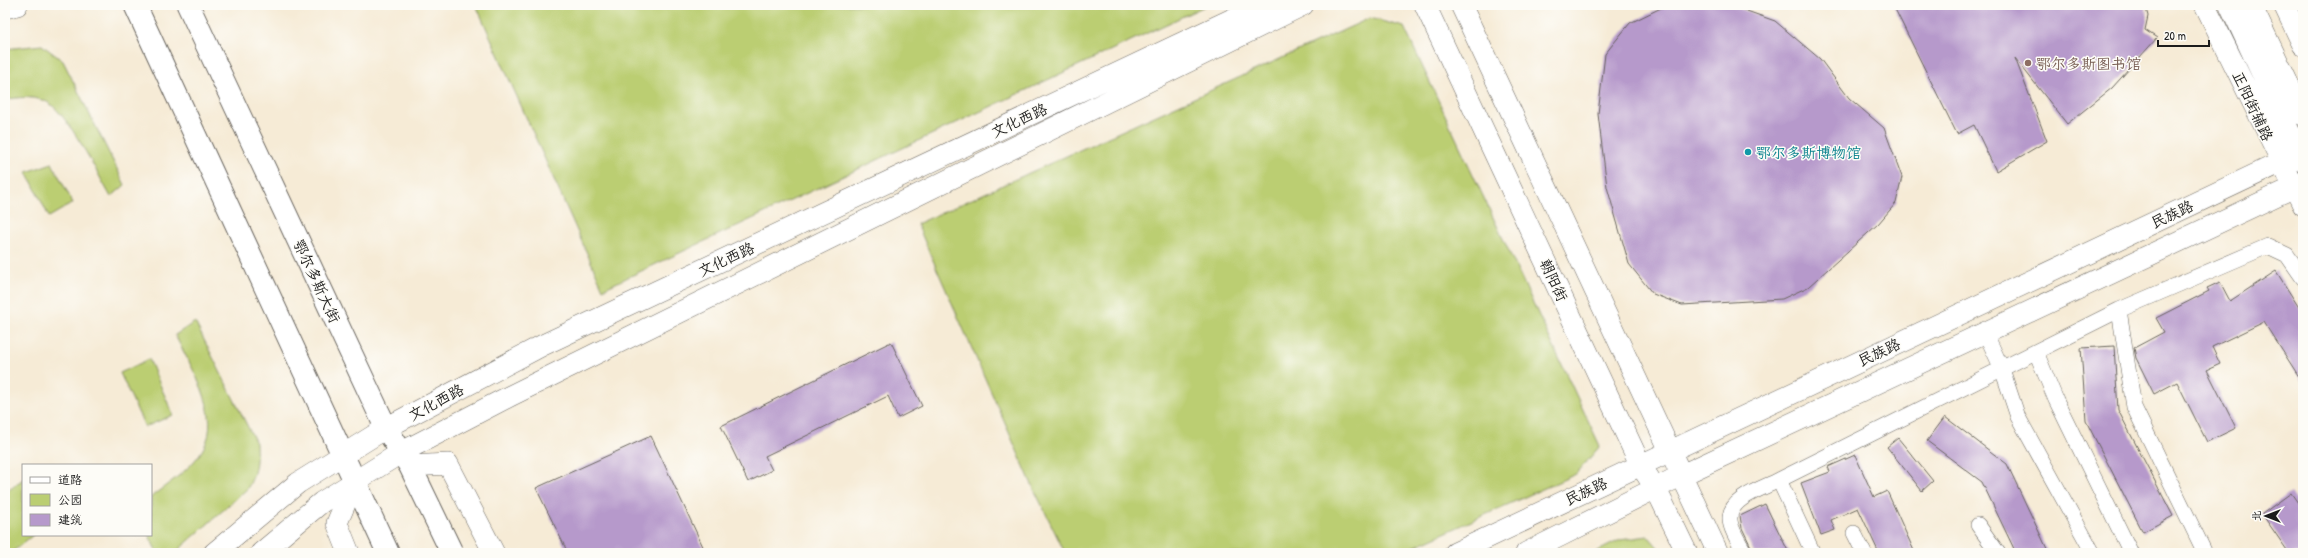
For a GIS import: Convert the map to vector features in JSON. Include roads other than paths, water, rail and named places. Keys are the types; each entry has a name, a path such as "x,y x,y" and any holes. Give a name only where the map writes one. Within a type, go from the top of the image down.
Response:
{"main road":[{"path":"135,5 344,454 388,553"},
{"name":"鄂尔多斯大街","path":"188,5 386,428 406,459 452,553"}],"street":[{"path":"5,8 17,5"},
{"name":"文化西路","path":"214,553 298,483 386,428 543,346 1262,5"},
{"name":"文化西路","path":"261,553 322,502 355,480 406,459 524,389 1303,5"},
{"name":"朝阳街","path":"1425,5 1641,466 1656,489 1687,553"},
{"path":"1461,5 1668,450 1682,474 1718,553"},
{"name":"正阳街辅路","path":"2205,5 2281,163 2300,192"},
{"path":"2230,5 2302,155"},
{"path":"2251,5 2303,115"},
{"path":"2284,5 2303,45"},
{"name":"民族路","path":"1455,553 1641,466 1668,450 2281,163 2302,155"},
{"name":"民族路","path":"1526,553 1656,489 1682,474 1985,332 2300,192"},
{"path":"1745,553 1730,520 1731,512 1738,502 2119,310 2268,246 2287,255 2303,278"},
{"path":"2119,310 2134,407 2205,553"},
{"path":"1985,332 2002,369 2018,416 2093,553"},
{"path":"2036,352 2056,400 2131,553"},
{"path":"406,459 448,464 494,553"},
{"path":"349,553 337,523 355,480"},
{"path":"1779,480 1813,553"},
{"path":"1978,525 1998,553"},
{"path":"1854,533 1864,553"}],"place":[{"name":"鄂尔多斯图书馆","path":"2028,63"},
{"name":"鄂尔多斯博物馆","path":"1748,152"}]}
